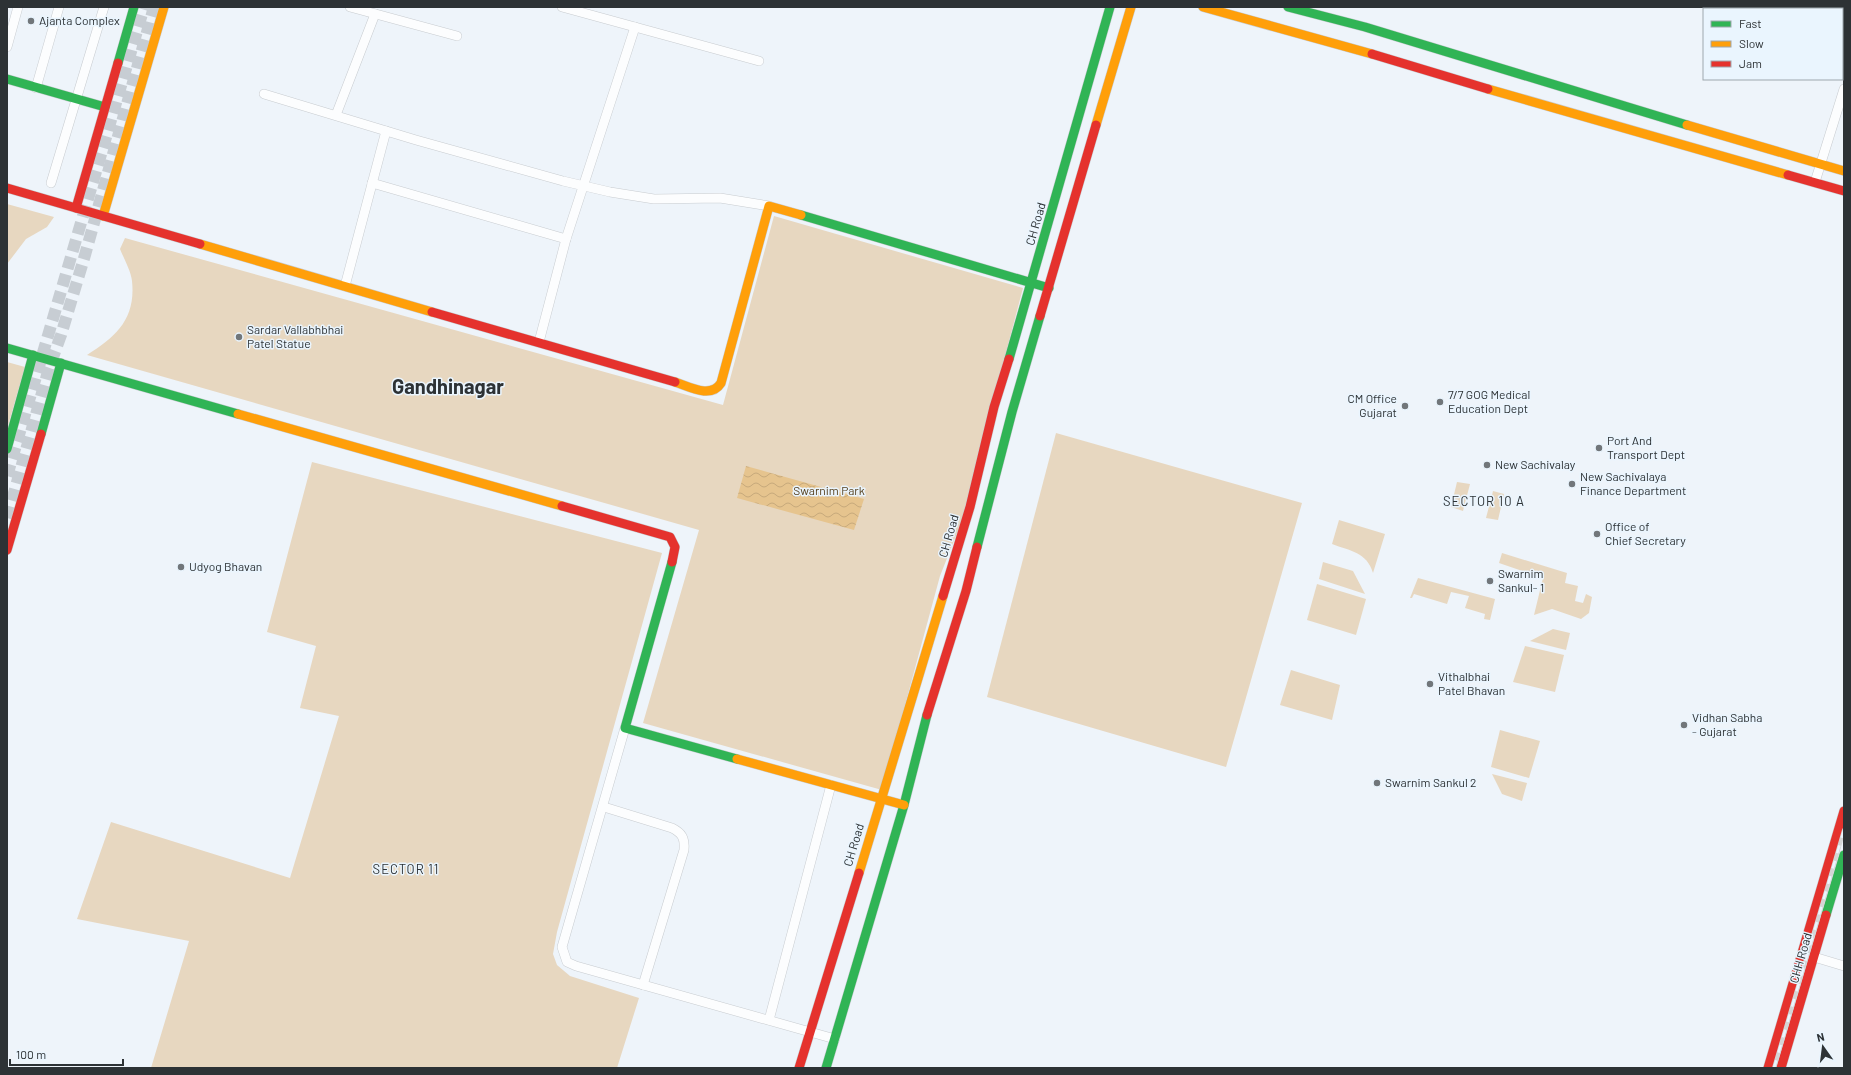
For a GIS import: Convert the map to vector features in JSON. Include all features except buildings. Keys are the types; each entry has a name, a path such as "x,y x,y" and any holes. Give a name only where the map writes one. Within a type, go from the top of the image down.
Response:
{"street":[{"path":"7,46 18,7"},
{"path":"36,88 59,7"},
{"path":"51,183 104,7"},
{"path":"76,208 134,7"},
{"path":"103,216 164,7"},
{"path":"350,7 457,36"},
{"path":"562,7 759,61"},
{"name":"CH Road","path":"799,1068 880,798 968,514 994,407 1032,283 1110,7"},
{"path":"826,1068 904,805 926,718 966,591 1012,412 1131,7"},
{"path":"1203,7 1363,51 1570,113 1844,190"},
{"path":"1288,7 1365,27 1603,101 1844,171"},
{"path":"336,114 375,14"},
{"path":"539,342 566,239 635,27"},
{"path":"7,79 105,107"},
{"path":"1816,182 1844,89"},
{"path":"264,94 336,114 386,131 584,186 654,199 720,198 769,206 1049,288"},
{"path":"345,286 386,131"},
{"path":"372,183 566,239"},
{"path":"7,188 708,392 717,389 721,383 769,206"},
{"path":"7,348 670,537 674,540 675,546 673,558 604,807 562,947 563,954 567,962 576,966 835,1039"},
{"path":"7,449 33,355"},
{"path":"7,550 61,363"},
{"path":"625,728 904,805"},
{"path":"768,1020 831,785"},
{"path":"604,807 672,828 680,832 684,838 684,850 643,985"},
{"path":"1768,1068 1784,1010 1821,894 1844,811"},
{"name":"CHH Road","path":"1781,1068 1844,855"},
{"path":"1821,894 1832,896"},
{"path":"1814,957 1844,966"}],"green space":[{"path":"7,204 54,217 47,227 26,239 7,264"},
{"name":"Swarnim Park","path":"774,216 1023,288 961,523 940,576 882,790 643,723 699,530 87,355 115,334 122,326 131,306 132,281 129,269 120,249 125,238 723,405"},
{"path":"7,362 25,367 7,429"},
{"path":"1056,433 1302,503 1226,767 987,697"},
{"path":"312,462 662,553 557,932 553,954 557,965 570,976 639,998 617,1068 151,1068 189,941 77,919 111,822 290,878 339,716 300,708 316,646 267,632"},
{"path":"1457,482 1470,484 1463,511 1451,507"},
{"path":"1493,491 1504,494 1498,520 1486,518"},
{"path":"1339,520 1385,534 1373,573 1367,561 1362,556 1332,544"},
{"path":"1502,553 1567,573 1565,583 1578,586 1575,601 1583,603 1586,594 1592,597 1589,613 1581,619 1552,609 1534,615 1543,578 1499,563"},
{"path":"1323,562 1353,571 1365,594 1319,579"},
{"path":"1418,578 1495,599 1490,620 1484,619 1485,614 1465,608 1469,596 1451,592 1447,604 1414,594 1412,598 1410,598"},
{"path":"1317,584 1366,599 1356,635 1307,620"},
{"path":"1553,629 1570,633 1566,650 1530,641"},
{"path":"1525,646 1564,655 1555,692 1513,682"},
{"path":"1291,670 1340,685 1332,720 1280,705"},
{"path":"1500,730 1540,741 1529,778 1491,767"},
{"path":"1492,774 1527,783 1522,801 1502,794"}],"water":[{"path":"746,466 864,499 854,530 737,498"}],"tunnel":[{"path":"7,476 144,7"},
{"path":"7,518 49,368 61,335 85,255 154,7"}],"railway":[{"path":"1774,1068 1844,830"}],"traffic: fast":[{"path":"118,63 134,7"},
{"path":"1009,359 1110,7"},
{"path":"1288,7 1365,27 1687,125"},
{"path":"7,79 105,107"},
{"path":"801,215 1049,288"},
{"path":"977,547 1012,412 1040,316"},
{"path":"7,348 238,414"},
{"path":"7,449 33,355"},
{"path":"41,434 61,363"},
{"path":"672,562 625,728 737,759"},
{"path":"826,1068 904,805 927,715"},
{"path":"1826,915 1844,855"}],"traffic: slow":[{"path":"103,216 164,7"},
{"path":"1096,125 1131,7"},
{"path":"1203,7 1372,54"},
{"path":"1488,89 1788,175"},
{"path":"1687,125 1844,171"},
{"path":"675,382 694,389 706,391 717,388 721,383 769,206 801,215"},
{"path":"200,244 432,312"},
{"path":"238,414 562,506"},
{"path":"859,873 943,596"},
{"path":"737,759 904,805"}],"traffic: jam":[{"path":"1372,54 1488,89"},
{"path":"76,208 118,63"},
{"path":"1040,316 1096,125"},
{"path":"1788,175 1844,191"},
{"path":"7,188 200,244"},
{"path":"432,312 675,382"},
{"path":"943,596 970,507 994,407 1009,359"},
{"path":"7,550 41,434"},
{"path":"562,506 670,537 675,547 672,562"},
{"path":"927,715 966,591 977,547"},
{"path":"1768,1068 1844,811"},
{"path":"799,1068 859,873"},
{"path":"1781,1068 1826,915"}],"place":[{"name":"Ajanta Complex","path":"31,21"},
{"name":"Sardar Vallabhbhai Patel Statue","path":"239,337"},
{"name":"7/7 GOG Medical Education Dept","path":"1440,402"},
{"name":"CM Office Gujarat","path":"1405,406"},
{"name":"Port And Transport Dept","path":"1599,448"},
{"name":"New Sachivalay","path":"1487,465"},
{"name":"New Sachivalaya Finance Department","path":"1572,484"},
{"name":"Office of Chief Secretary","path":"1597,534"},
{"name":"Udyog Bhavan","path":"181,567"},
{"name":"Swarnim Sankul- 1","path":"1490,581"},
{"name":"Vithalbhai Patel Bhavan","path":"1430,684"},
{"name":"Vidhan Sabha - Gujarat","path":"1684,725"},
{"name":"Swarnim Sankul 2","path":"1377,783"}],"district":[{"name":"Gandhinagar","path":"448,387"},
{"name":"SECTOR 10 A","path":"1484,501"},
{"name":"SECTOR 11","path":"406,869"}]}
